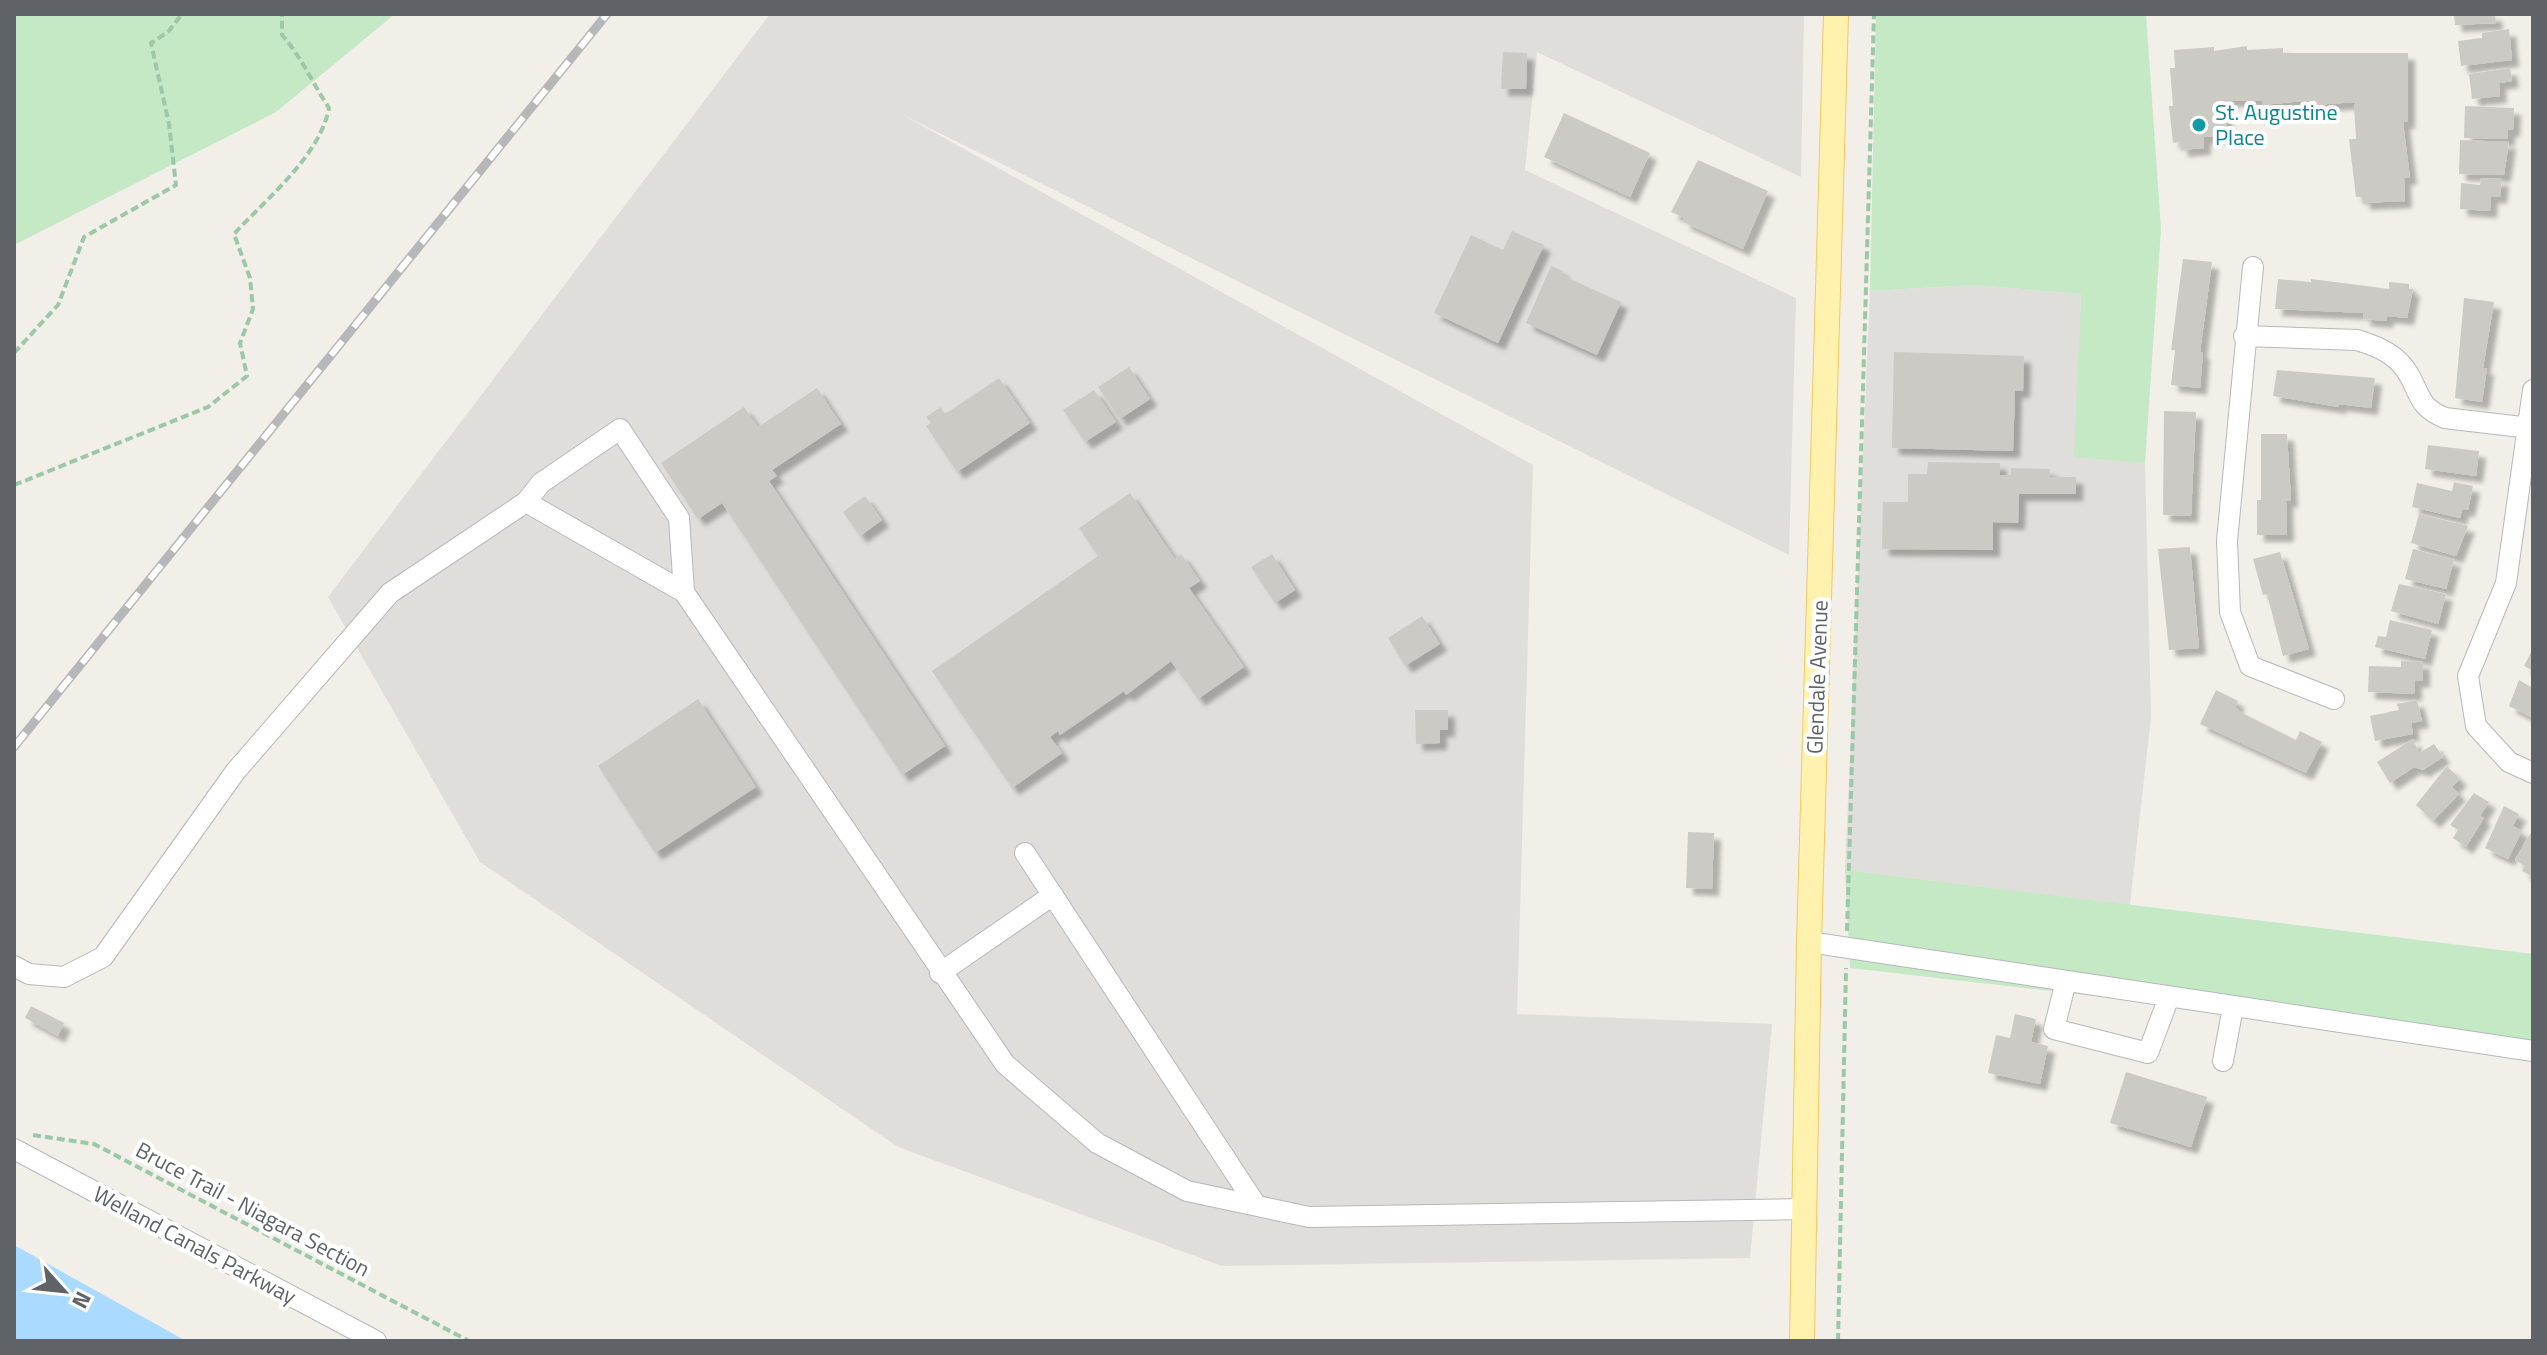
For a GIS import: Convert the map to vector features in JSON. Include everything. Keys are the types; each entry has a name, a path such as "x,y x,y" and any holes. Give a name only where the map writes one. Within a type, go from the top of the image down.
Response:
{"main road":[{"name":"Glendale Avenue","path":"1802,1341 1809,942 1836,14"}],"street":[{"path":"2253,267 2244,336 2227,541 2230,612 2250,666 2334,699"},
{"path":"2244,336 2357,340 2371,344 2403,366 2423,406 2432,413 2445,418 2530,428"},
{"path":"2533,390 2528,474 2506,583 2468,676 2476,726 2509,762 2533,773"},
{"path":"19,975 64,977 103,957 235,772 390,593 526,502 541,483 620,429 679,518 684,592"},
{"path":"526,502 684,592 940,973 1005,1064 1097,1143 1187,1191 1309,1217 1804,1209"},
{"path":"1025,853 1256,1205"},
{"path":"940,973 1053,895"},
{"path":"1809,942 2533,1051"},
{"path":"2066,981 2054,1029 2148,1053 2169,997"},
{"path":"2223,1061 2233,1007"},
{"name":"Welland Canals Parkway","path":"14,1149 376,1341"}],"path":[{"path":"14,353 58,305 84,237 176,185 169,124 151,43 168,32 182,14"},
{"path":"14,485 208,407 247,376 240,343 253,309 250,278 234,234 292,170 309,157 329,108 305,73 298,53 282,35 282,14"},
{"path":"1838,1341 1874,14"},
{"name":"Bruce Trail - Niagara Section","path":"31,1135 94,1144 469,1341"}],"shaded area":[{"path":"770,14 1804,14 1801,177 1537,52 1525,170 1796,298 1789,555 903,115 1533,465 1517,1014 1772,1024 1750,1258 1222,1266 898,1147 480,862 328,597"},
{"path":"1974,285 2081,294 2075,456 2145,463 2151,717 2130,905 1845,870 1870,291"}],"green space":[{"path":"14,14 395,14 276,112 14,245"},
{"path":"1876,14 2146,14 2161,229 2145,463 2074,457 2081,294 1974,285 1870,291"},
{"path":"1845,870 2533,954 2533,1046 1850,968"}],"water":[{"path":"14,1245 186,1341 14,1341"}],"building":[{"path":"2454,14 2495,14 2496,23 2455,25"},
{"path":"2509,29 2512,60 2461,66 2458,41 2482,38 2482,33"},
{"name":"St. Augustine Place","path":"2247,46 2247,50 2283,48 2283,53 2408,53 2408,122 2403,122 2410,178 2404,178 2405,201 2363,203 2363,197 2356,197 2349,139 2356,139 2354,105 2357,102 2314,105 2313,100 2262,105 2262,101 2223,100 2228,136 2204,137 2204,148 2181,150 2180,142 2173,143 2169,106 2173,106 2170,68 2175,68 2174,50 2214,47 2214,51"},
{"path":"1503,52 1527,53 1526,89 1501,89"},
{"path":"2510,68 2512,81 2499,83 2500,96 2472,99 2469,74"},
{"path":"2465,106 2514,108 2513,130 2508,130 2508,139 2464,138"},
{"path":"1564,113 1650,153 1630,197 1544,157"},
{"path":"2460,140 2509,142 2504,175 2459,174"},
{"path":"1698,160 1768,191 1743,249 1683,222 1685,218 1671,212"},
{"path":"2481,178 2502,179 2500,197 2491,196 2490,211 2460,209 2461,183 2480,185"},
{"path":"1512,231 1544,245 1498,343 1434,313 1471,235 1503,250"},
{"path":"2183,259 2212,262 2200,352 2203,352 2200,388 2171,385 2175,350 2171,350"},
{"path":"1551,266 1563,271 1561,275 1621,302 1597,355 1526,323"},
{"path":"2278,279 2311,282 2311,279 2389,289 2389,282 2409,284 2409,289 2413,289 2407,318 2387,316 2386,321 2363,319 2364,313 2275,309"},
{"path":"2464,298 2494,302 2483,368 2487,368 2482,402 2455,398"},
{"path":"1894,352 2024,356 2023,391 2015,391 2013,451 1892,448"},
{"path":"1129,367 1150,399 1120,419 1098,387"},
{"path":"2277,370 2375,378 2371,408 2339,404 2339,407 2273,396"},
{"path":"999,378 1030,423 957,472 926,426 931,423 926,417 941,407 945,414"},
{"path":"817,388 841,424 772,470 777,476 769,481 945,746 902,775 722,503 698,519 661,463 744,407 758,427"},
{"path":"1094,390 1116,422 1085,442 1063,410"},
{"path":"2164,411 2196,412 2191,516 2163,515"},
{"path":"2261,434 2287,434 2291,501 2286,500 2287,535 2257,535 2257,500 2261,500"},
{"path":"2428,445 2479,451 2476,476 2425,469"},
{"path":"1928,462 2000,463 2000,475 2011,475 2011,468 2050,469 2050,477 2076,477 2076,494 2019,494 2018,523 1993,522 1993,550 1882,549 1883,502 1908,502 1908,474 1927,474"},
{"path":"2454,482 2473,486 2468,510 2462,509 2460,518 2412,507 2417,483 2452,491"},
{"path":"1130,493 1175,559 1181,554 1200,581 1189,588 1244,667 1198,699 1171,661 1126,695 1124,691 1060,735 1058,731 1050,737 1062,753 1012,788 932,671 1098,556 1079,528"},
{"path":"865,496 882,520 860,536 843,512"},
{"path":"2419,514 2468,526 2456,556 2411,543"},
{"path":"2190,547 2199,648 2169,650 2158,549"},
{"path":"2413,549 2454,560 2446,589 2405,579"},
{"path":"2280,552 2309,649 2283,656 2267,594 2263,595 2253,559"},
{"path":"1272,554 1295,590 1275,603 1251,567"},
{"path":"2399,584 2446,594 2438,624 2391,611"},
{"path":"1422,616 1440,644 1405,666 1388,638"},
{"path":"2390,620 2432,630 2425,659 2375,647 2378,636 2386,637"},
{"path":"2533,648 2533,671 2524,666"},
{"path":"2401,661 2423,662 2423,681 2415,680 2415,694 2368,692 2369,666 2401,667"},
{"path":"2519,680 2533,688 2533,718 2509,706"},
{"path":"2216,690 2238,701 2235,707 2242,713 2296,740 2300,731 2322,742 2306,773 2200,724"},
{"path":"698,699 756,787 655,853 598,766"},
{"path":"2417,700 2422,721 2411,723 2413,734 2375,741 2370,716 2399,710 2397,704"},
{"path":"1415,710 1448,710 1448,730 1440,730 1440,743 1416,744"},
{"path":"2413,739 2419,753 2434,744 2443,757 2423,770 2414,767 2390,783 2377,762"},
{"path":"2447,766 2460,779 2452,787 2459,794 2433,821 2416,805"},
{"path":"2474,793 2489,802 2480,816 2484,818 2466,847 2453,838 2458,830 2450,825"},
{"path":"2504,806 2519,814 2513,826 2522,831 2508,859 2485,848"},
{"path":"2533,829 2533,877 2522,871 2525,866 2515,860"},
{"path":"1688,832 1714,833 1712,889 1686,888"},
{"path":"31,1006 64,1023 58,1036 25,1018"},
{"path":"2015,1014 2036,1019 2031,1042 2048,1046 2040,1084 1988,1073 1996,1035 2010,1038"},
{"path":"2126,1072 2207,1097 2191,1147 2110,1123"}],"railway":[{"path":"14,747 607,14"}],"place":[{"name":"St. Augustine Place","path":"2199,125"}]}
